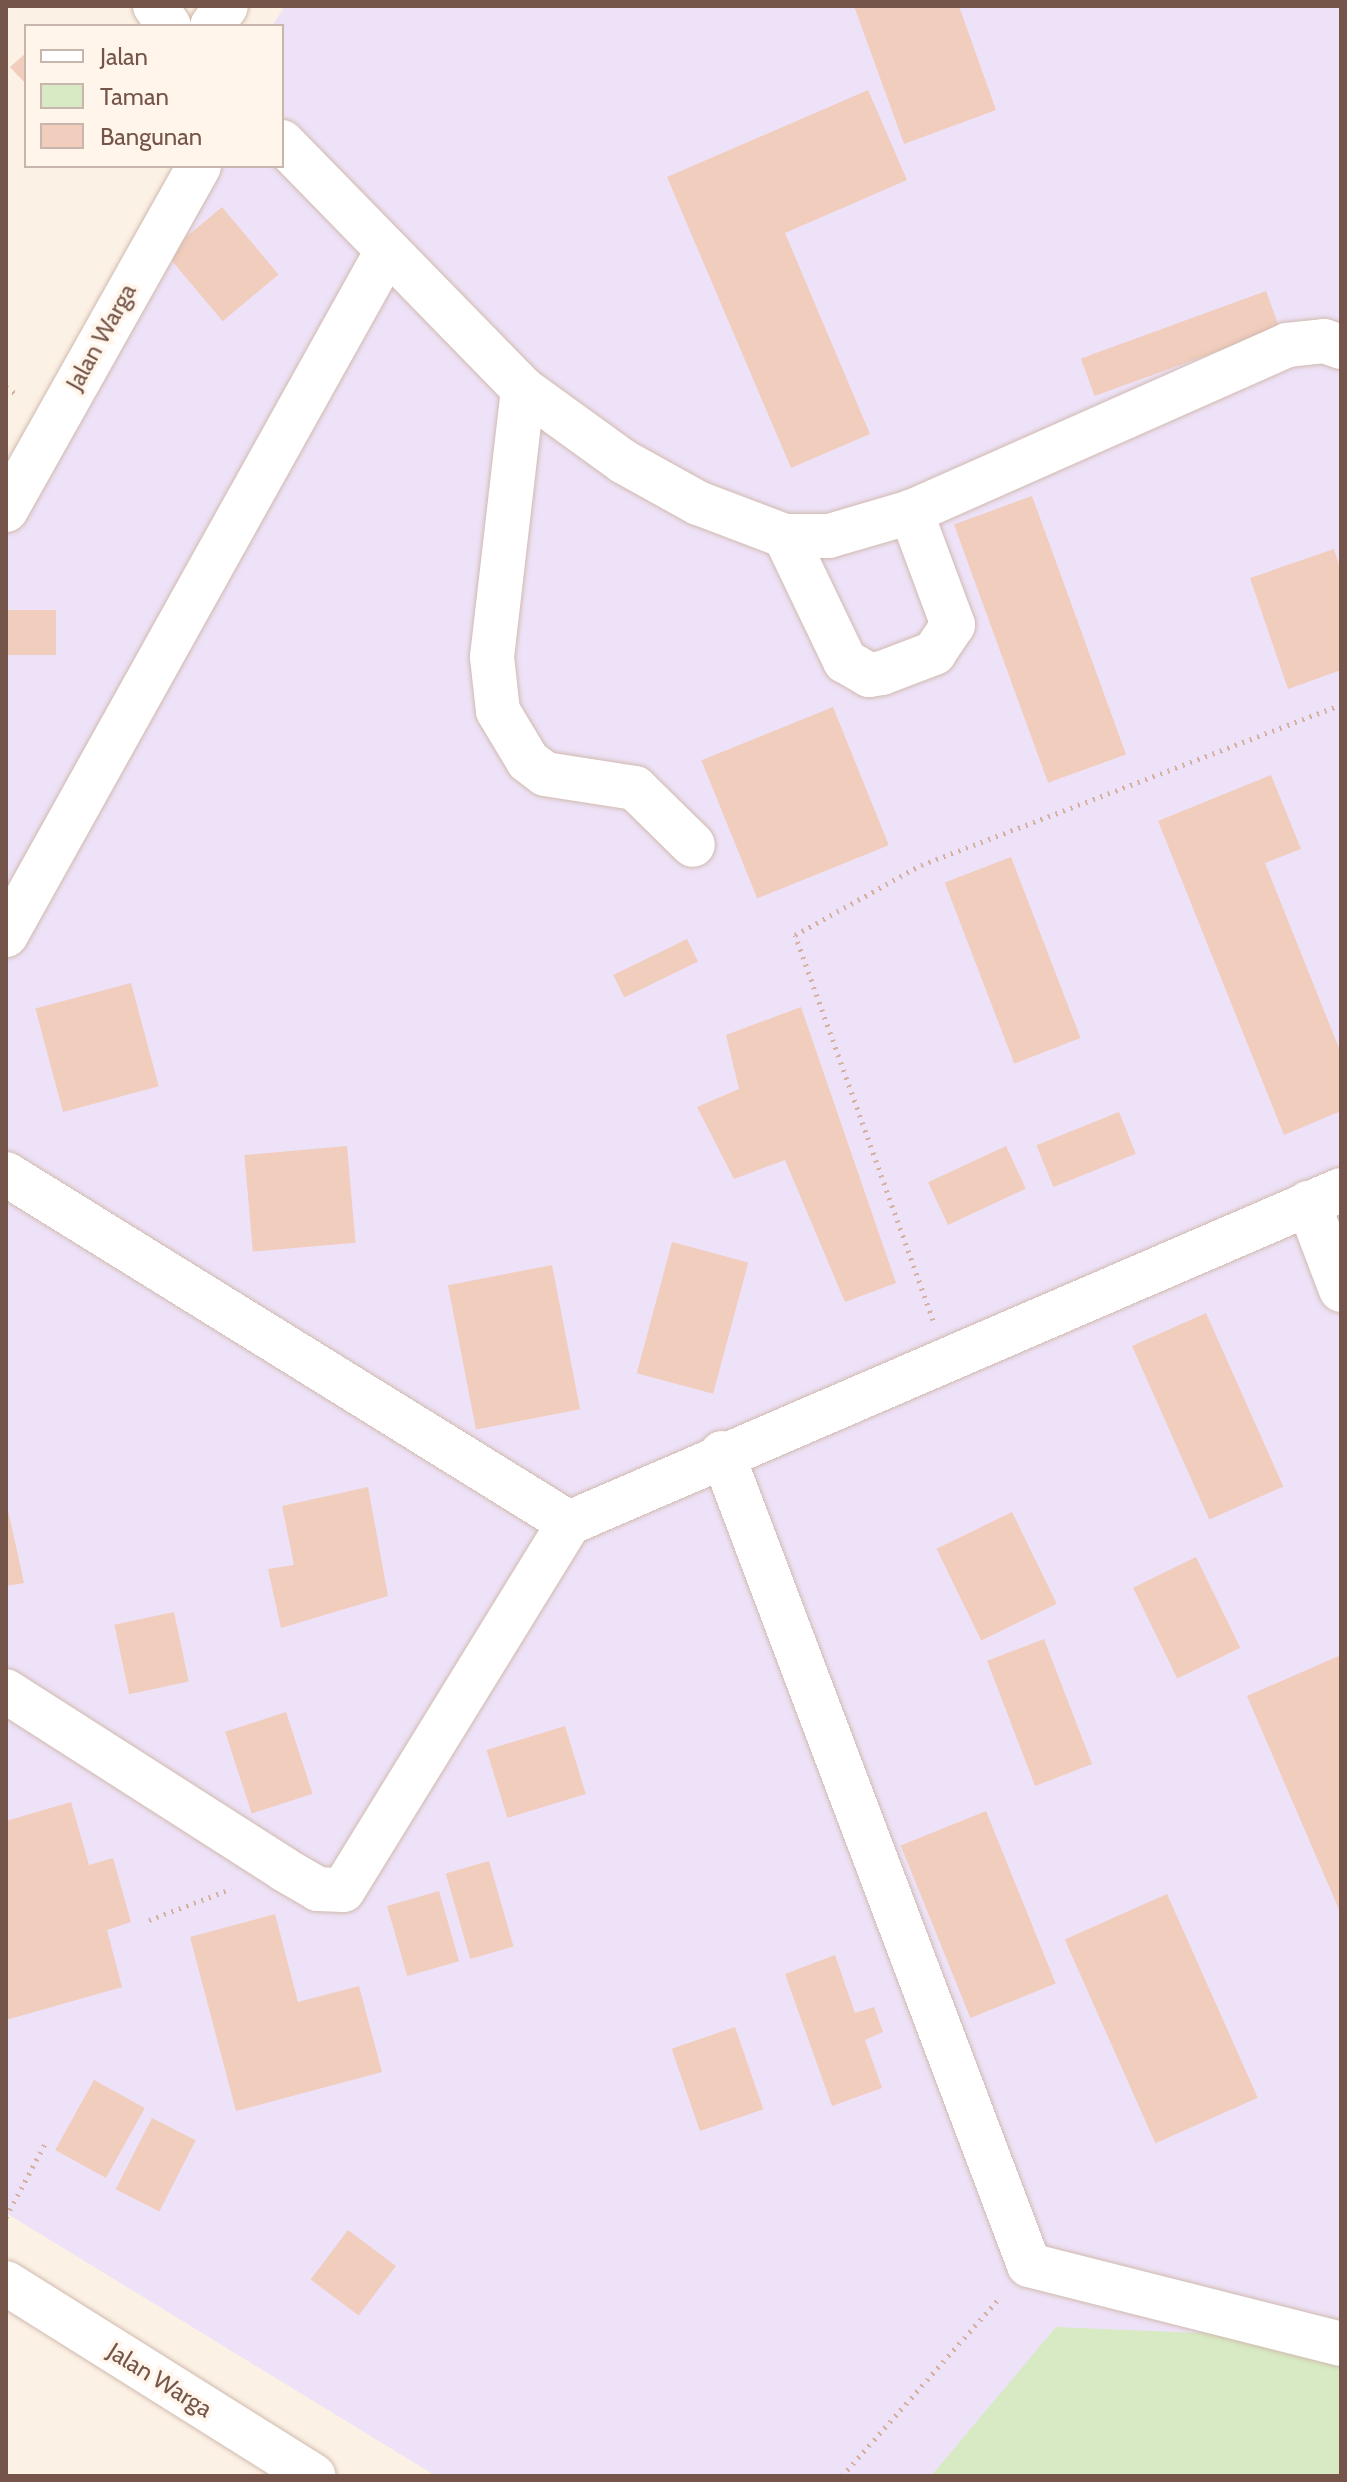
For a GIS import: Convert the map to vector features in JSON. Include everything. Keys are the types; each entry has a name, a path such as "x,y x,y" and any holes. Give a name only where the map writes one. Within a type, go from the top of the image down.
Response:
{"street":[{"path":"155,6 168,24"},
{"path":"213,24 226,6"},
{"path":"284,144 523,389 624,462 737,520 785,536 829,536 911,512 1265,353 1310,341 1340,344"},
{"name":"Jalan Warga","path":"6,510 198,168"},
{"path":"6,935 387,251"},
{"path":"523,389 492,657 498,711 528,761 545,774 635,788 693,845"},
{"path":"785,536 845,661 869,675 882,673 934,653 953,625 911,512"},
{"path":"6,1174 569,1523"},
{"path":"6,1691 284,1869 334,1893 353,1881 569,1523 722,1453 1324,1196 1341,1290"},
{"path":"722,1453 1029,2265 1341,2344"},
{"name":"Jalan Warga","path":"6,2283 314,2476"}],"path":[{"path":"947,1359 795,935 921,865 1341,705"},
{"path":"149,1920 284,1869"},
{"path":"6,2217 47,2140"},
{"path":"842,2476 1029,2265"}],"shaded area":[{"path":"285,6 1341,6 1341,2476 436,2476 6,2213 6,487 183,168 284,168 284,24 273,24"}],"green space":[{"path":"1056,2327 1341,2339 1341,2476 931,2476"}],"building":[{"path":"854,6 959,6 996,110 904,144"},
{"path":"24,55 24,82 10,67"},
{"path":"868,90 907,180 785,233 870,434 791,468 667,177"},
{"path":"222,207 279,274 223,321 166,254"},
{"path":"1266,291 1280,329 1095,396 1081,358"},
{"path":"1032,496 1126,754 1048,783 954,524"},
{"path":"1334,549 1341,571 1341,670 1288,689 1250,578"},
{"path":"6,610 56,610 56,655 6,655"},
{"path":"833,707 889,845 757,898 701,760"},
{"path":"1271,775 1301,849 1265,863 1341,1053 1341,1111 1284,1135 1158,821"},
{"path":"1011,857 1081,1038 1014,1064 945,882"},
{"path":"687,939 698,961 624,997 613,975"},
{"path":"131,983 159,1086 63,1112 35,1009"},
{"path":"801,1007 896,1283 845,1302 785,1160 734,1179 697,1107 739,1089 726,1035"},
{"path":"1119,1112 1136,1154 1053,1187 1036,1145"},
{"path":"347,1146 355,1243 253,1252 244,1155"},
{"path":"1006,1146 1026,1189 948,1225 928,1182"},
{"path":"672,1242 748,1262 713,1394 637,1373"},
{"path":"552,1265 580,1409 476,1430 448,1285"},
{"path":"1206,1313 1283,1487 1209,1520 1132,1346"},
{"path":"368,1487 388,1596 281,1628 268,1569 294,1565 282,1506"},
{"path":"6,1501 24,1583 6,1586"},
{"path":"1012,1512 1057,1604 981,1641 937,1549"},
{"path":"1196,1557 1240,1648 1177,1678 1133,1588"},
{"path":"174,1612 189,1681 129,1694 114,1625"},
{"path":"1044,1639 1092,1764 1035,1786 987,1661"},
{"path":"1341,1655 1341,1914 1247,1696"},
{"path":"286,1712 313,1794 252,1814 225,1732"},
{"path":"565,1726 586,1794 507,1818 487,1750"},
{"path":"71,1802 89,1865 113,1858 131,1922 107,1930 122,1987 6,2020 6,1821"},
{"path":"986,1811 1056,1983 970,2018 901,1845"},
{"path":"489,1861 514,1947 470,1959 446,1873"},
{"path":"439,1891 459,1961 407,1976 387,1906"},
{"path":"1167,1894 1258,2098 1155,2143 1065,1940"},
{"path":"275,1914 298,2002 359,1986 382,2072 236,2111 190,1937"},
{"path":"835,1955 855,2013 874,2007 883,2032 865,2040 882,2088 832,2106 785,1974"},
{"path":"735,2027 763,2109 700,2131 672,2049"},
{"path":"94,2080 145,2108 106,2178 55,2150"},
{"path":"152,2118 196,2140 159,2212 116,2189"},
{"path":"348,2230 396,2266 359,2316 311,2280"}]}
